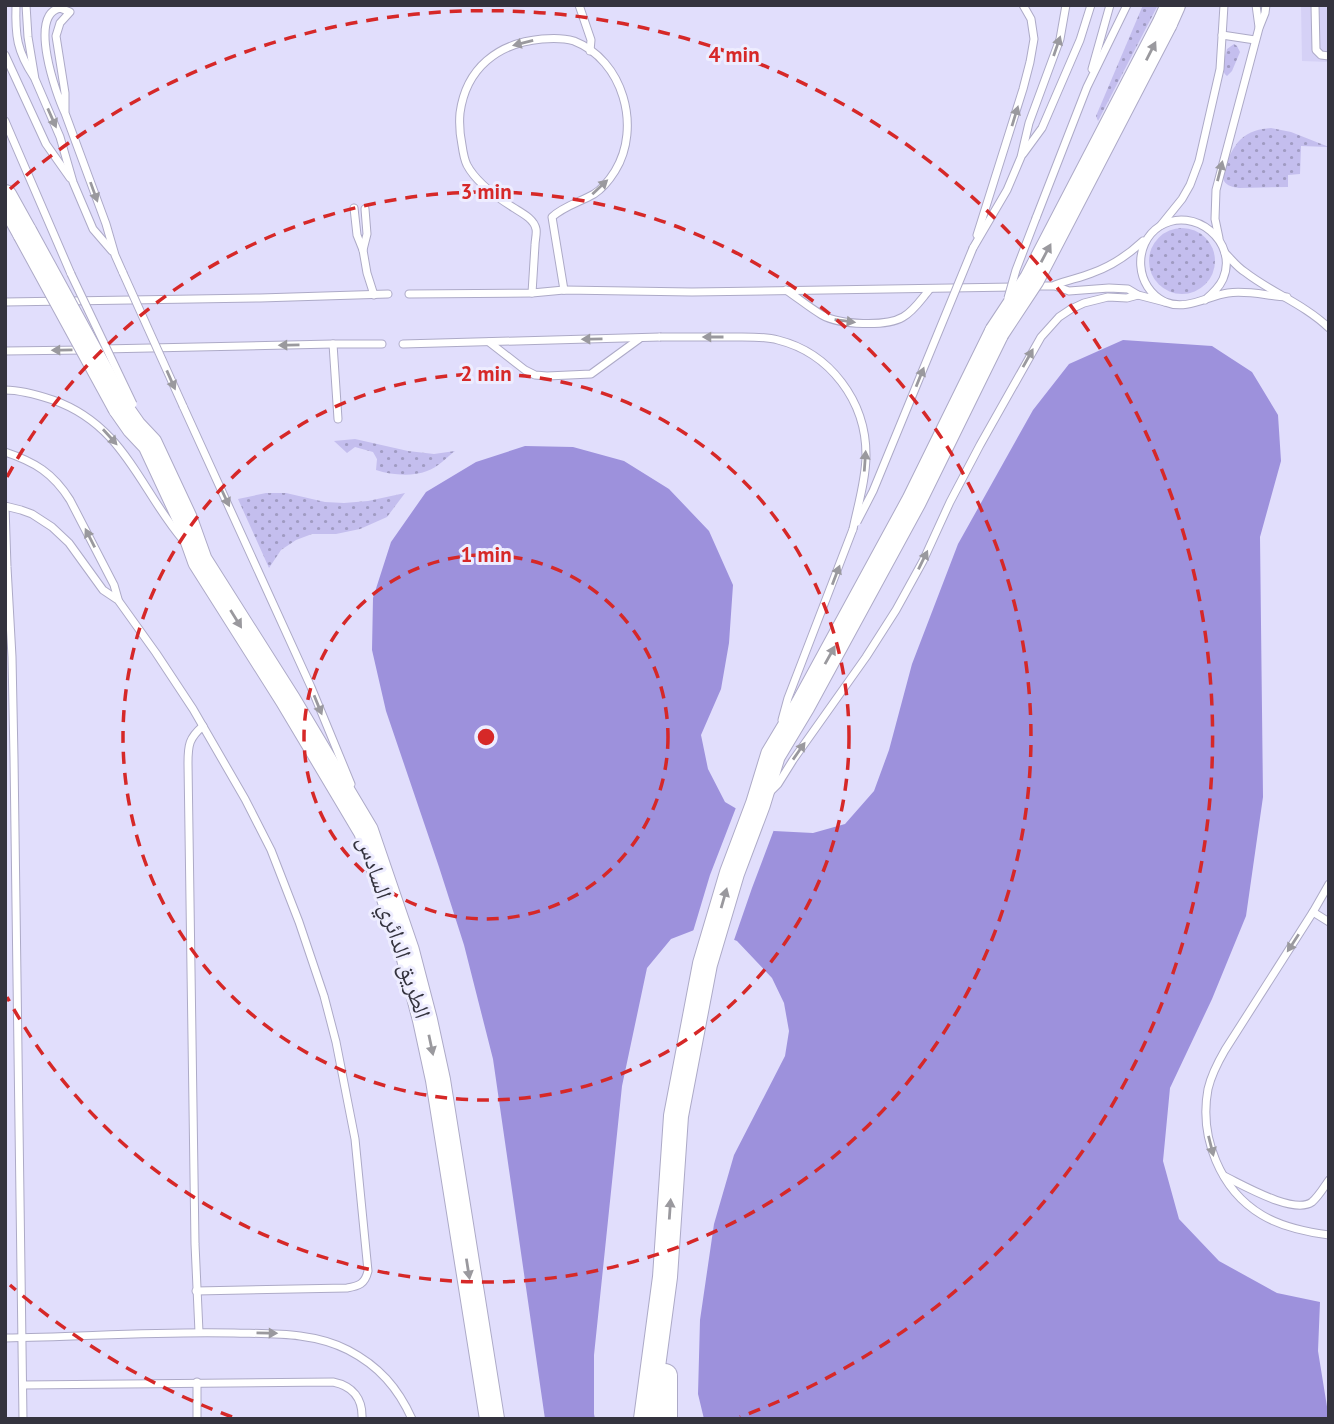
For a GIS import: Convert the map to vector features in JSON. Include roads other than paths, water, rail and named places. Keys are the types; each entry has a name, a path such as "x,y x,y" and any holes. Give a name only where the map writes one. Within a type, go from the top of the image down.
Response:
{"highway":[{"path":"646,1419 665,1277 676,1116 705,964 732,873 774,755 914,501 998,332 1032,279 1173,5"},
{"name":"الطريق الدائري السادس","path":"5,197 130,408 134,427 146,434 185,519 200,561 366,831 407,951 438,1080 492,1419"},
{"path":"665,1277 665,1419"},
{"path":"473,1419 474,1309"}],"lane":[{"path":"16,5 15,24 22,60 35,79 60,137 73,183 93,229 115,255"},
{"path":"26,5 35,79"},
{"path":"579,5 591,40 590,51"},
{"path":"774,755 788,698 853,529 873,491 973,248 1030,62 1034,39 1031,19 1023,5"},
{"path":"973,248 1007,190 1021,157 1029,123 1060,39 1066,5"},
{"path":"1021,157 1042,128 1080,40 1091,5"},
{"path":"1087,86 1111,5"},
{"path":"998,332 1016,270 1087,86 1126,5"},
{"path":"1055,286 1069,279 1089,275 1121,260 1160,226 1182,199 1194,175 1218,76 1224,5"},
{"path":"1256,5 1259,28"},
{"path":"1205,300 1216,291 1223,279 1226,265 1215,219 1216,190 1266,5"},
{"path":"1315,5 1316,50 1321,55 1329,56"},
{"path":"65,113 65,93 56,36 60,23 70,12 60,8 55,9 47,19 49,65 57,96 106,224 115,255 311,687 354,792 366,831"},
{"path":"1222,35 1255,40"},
{"path":"532,293 536,228 530,219 495,195 468,168 459,118 469,82 493,55 524,41 549,38 573,41 603,62 624,98 628,121 626,144 609,179 597,192 552,217 564,290"},
{"path":"5,55 46,144 73,183"},
{"path":"5,121 130,408"},
{"path":"354,208 357,235 374,295"},
{"path":"363,250 367,234 365,209"},
{"path":"5,215 24,233"},
{"path":"1160,226 1185,220 1210,229 1219,239"},
{"path":"1149,236 1140,260 1141,273 1146,285 1166,302"},
{"path":"1224,252 1247,274 1287,297 1329,328"},
{"path":"409,294 1055,286 1069,291 1128,289 1138,295 1179,305 1192,304 1228,293 1287,297"},
{"path":"785,290 832,320 873,323 895,321 903,317 911,312 930,289"},
{"path":"5,302 388,294"},
{"path":"755,811 778,784 896,610 987,433 1048,327 1071,309 1084,303 1138,295"},
{"path":"403,344 750,337 777,339 804,349 836,375 855,404 862,424 865,441 864,472 853,529"},
{"path":"489,342 525,370 535,375 547,376 591,374 640,338"},
{"path":"333,344 338,419"},
{"path":"5,351 382,344"},
{"path":"5,390 58,402 101,427 120,448 172,527 200,561"},
{"path":"5,452 43,469 63,488 114,585 118,600"},
{"path":"23,1419 12,657 5,506 32,514 52,527 69,544 103,590 118,600 203,726 271,850 324,996 344,1077 355,1139 368,1271 364,1282 347,1288 196,1291"},
{"path":"199,1332 196,1291 188,754 191,738 203,726"},
{"path":"1329,884 1225,1050 1208,1088 1207,1127 1214,1157 1224,1176 1243,1200 1262,1215 1283,1225 1329,1235"},
{"path":"1313,912 1329,922"},
{"path":"1224,1176 1296,1206 1310,1203 1329,1180"},
{"path":"5,1338 199,1332 285,1334 324,1340 347,1349 382,1373 394,1387 412,1419"},
{"path":"197,1382 197,1419"},
{"path":"23,1385 333,1382 342,1383 355,1393 362,1419"}]}
